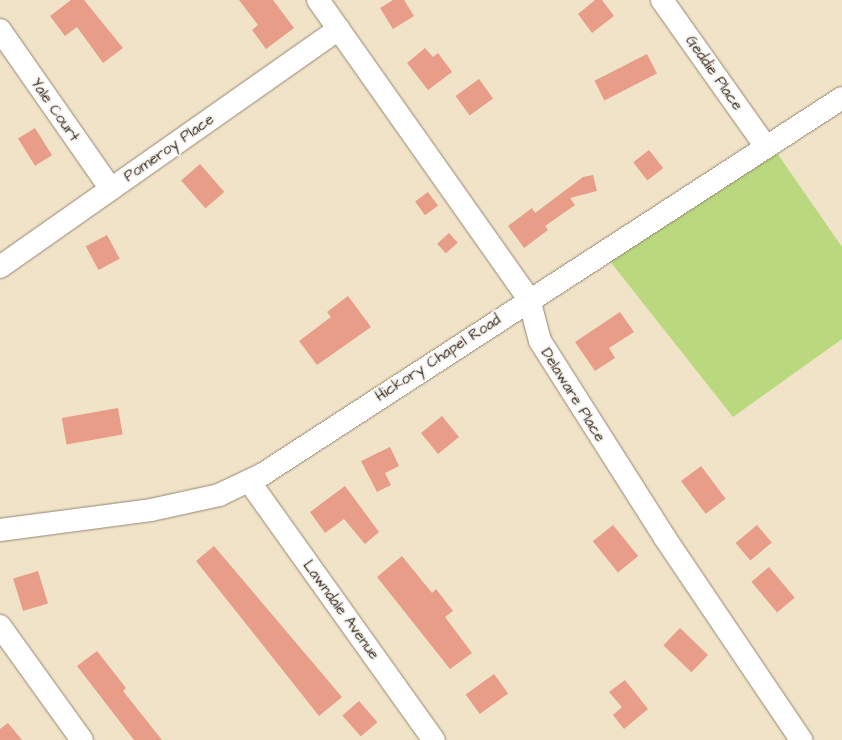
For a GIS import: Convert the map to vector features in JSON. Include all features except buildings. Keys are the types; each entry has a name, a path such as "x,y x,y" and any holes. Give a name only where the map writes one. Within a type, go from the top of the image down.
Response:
{"street":[{"name":"Delaware Place","path":"318,0 529,299 545,349 664,538 801,740"},
{"name":"Geddie Place","path":"662,0 766,147"},
{"name":"Pomeroy Place","path":"0,267 339,29"},
{"name":"Yale Court","path":"0,30 111,189"},
{"name":"Hickory Chapel Road","path":"0,530 151,510 219,495 249,481 842,98"},
{"name":"Lawndale Avenue","path":"249,481 434,740"},
{"path":"0,626 82,740"}],"green space":[{"path":"777,153 842,247 842,339 733,417 609,260"}]}
